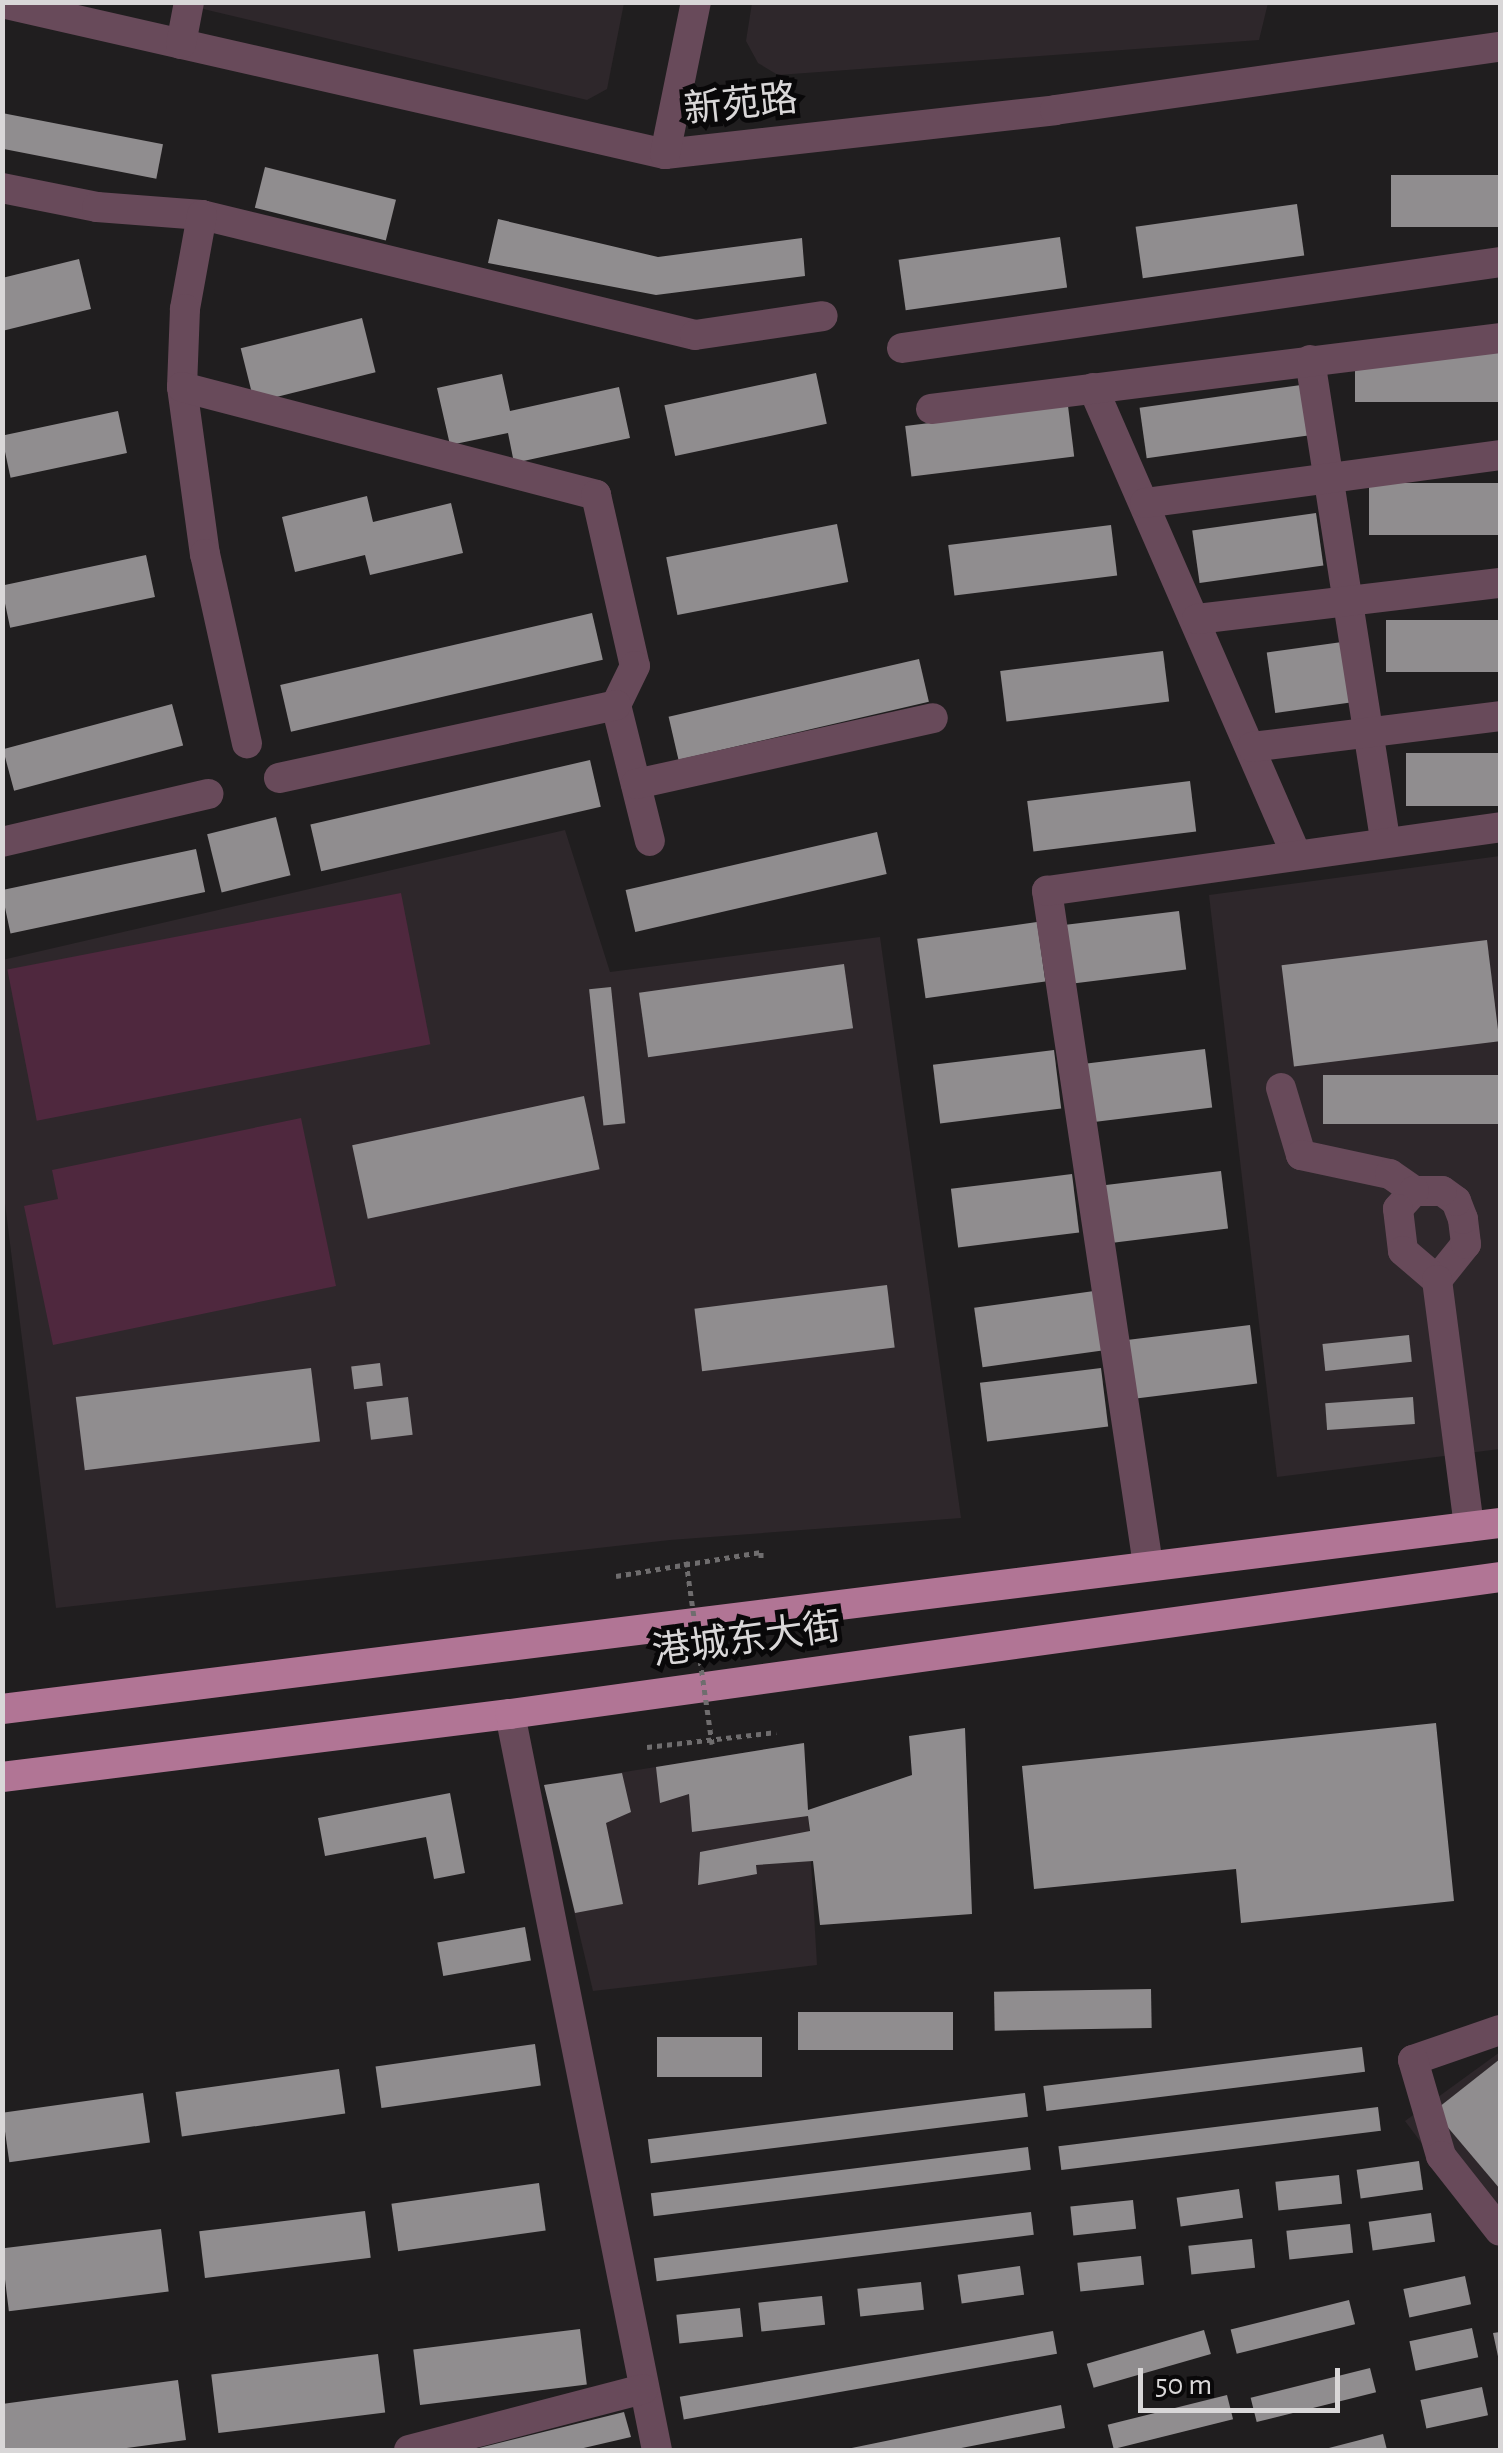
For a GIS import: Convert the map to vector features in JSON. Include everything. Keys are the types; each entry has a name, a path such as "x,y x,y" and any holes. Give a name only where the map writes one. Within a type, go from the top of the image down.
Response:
{"main road":[{"name":"港城东大街","path":"2,1708 1500,1523"},
{"name":"港城东大街","path":"2,1777 510,1714 1500,1577"}],"street":[{"path":"181,44 189,2"},
{"path":"665,154 696,2"},
{"name":"新苑路","path":"2,3 665,154 1055,110 1500,47"},
{"path":"2,188 97,207 202,214 696,335 823,316"},
{"path":"202,214 185,310 182,387 205,554 247,743"},
{"path":"902,348 1500,262"},
{"path":"931,408 1500,338"},
{"path":"1310,360 1351,602 1385,841"},
{"path":"182,387 596,494 635,666 616,706 650,841"},
{"path":"1093,388 1198,619 1295,852"},
{"path":"1145,503 1328,475 1500,455"},
{"path":"1198,619 1500,584"},
{"path":"279,778 616,706"},
{"path":"1252,747 1500,716"},
{"path":"636,784 933,718"},
{"path":"2,842 209,794"},
{"path":"1148,1565 1047,891 1295,852 1500,827"},
{"path":"1281,1088 1301,1156 1390,1174 1414,1191 1442,1191 1456,1201 1466,1244 1436,1280"},
{"path":"1414,1191 1398,1209 1403,1251 1436,1280 1469,1528"},
{"path":"510,1714 658,2450"},
{"path":"1500,2030 1414,2060 1441,2156 1500,2231"},
{"path":"409,2450 643,2389"}],"path":[{"path":"616,1576 686,1561 761,1552 761,1559"},
{"path":"686,1561 712,1744"},
{"path":"647,1747 712,1744 776,1732"}],"shaded area":[{"path":"752,2 1268,3 1259,40 778,75 758,63 746,41"},
{"path":"178,3 624,3 607,89 587,100"},
{"path":"565,830 610,972 880,937 961,1518 670,1540 56,1608 3,1188 2,960"},
{"path":"1500,856 1500,1449 1277,1477 1209,895"},
{"path":"401,893 430,1044 37,1121 7,970"},
{"path":"301,1118 336,1286 53,1345 24,1206 58,1199 52,1170"},
{"path":"804,1743 817,1965 593,1991 544,1785"},
{"path":"1500,2052 1500,2248 1405,2121"}],"building":[{"path":"2,113 163,144 156,179 2,149"},
{"path":"265,167 396,200 386,240 255,208"},
{"path":"1391,175 1500,175 1500,227 1391,227"},
{"path":"1297,204 1304,255 1143,278 1136,227"},
{"path":"498,219 658,257 802,238 805,276 656,295 488,263"},
{"path":"1060,237 1067,288 906,310 899,260"},
{"path":"79,259 91,309 2,331 2,278"},
{"path":"362,318 376,372 254,403 241,348"},
{"path":"1355,350 1500,350 1500,402 1355,402"},
{"path":"816,373 827,424 675,456 664,405"},
{"path":"502,374 510,411 619,387 630,438 514,463 508,433 450,445 437,388"},
{"path":"1301,385 1308,436 1147,458 1140,408"},
{"path":"1068,406 1074,457 911,477 905,426"},
{"path":"118,411 127,453 11,478 2,436"},
{"path":"1369,483 1500,483 1500,535 1369,535"},
{"path":"367,496 373,522 451,503 463,553 370,575 365,555 295,572 282,517"},
{"path":"1316,513 1323,565 1200,583 1192,530"},
{"path":"837,524 848,582 677,615 666,557"},
{"path":"1111,525 1117,576 954,596 948,545"},
{"path":"146,555 155,597 10,628 2,586"},
{"path":"592,613 603,660 291,732 280,685"},
{"path":"1386,620 1500,620 1500,672 1386,672"},
{"path":"1342,642 1350,702 1275,713 1267,653"},
{"path":"1163,651 1169,702 1006,722 1000,671"},
{"path":"919,659 929,702 678,760 669,717"},
{"path":"172,704 183,746 14,791 3,749"},
{"path":"1406,753 1500,753 1500,806 1406,806"},
{"path":"590,760 601,807 321,871 310,825"},
{"path":"1190,781 1196,832 1033,852 1027,801"},
{"path":"276,817 291,875 222,892 207,834"},
{"path":"877,832 887,874 635,932 626,890"},
{"path":"196,849 205,892 10,933 2,890"},
{"path":"1179,911 1186,970 1065,984 1058,926"},
{"path":"1037,922 1045,981 926,998 917,939"},
{"path":"1487,940 1499,1041 1294,1066 1282,965"},
{"path":"844,964 853,1028 648,1057 639,993"},
{"path":"611,987 625,1123 603,1126 589,989"},
{"path":"1205,1049 1212,1108 1092,1122 1085,1064"},
{"path":"1054,1050 1061,1109 940,1123 933,1065"},
{"path":"1323,1075 1500,1075 1500,1124 1323,1124"},
{"path":"584,1096 600,1169 368,1219 352,1145"},
{"path":"1221,1171 1228,1229 1107,1243 1100,1186"},
{"path":"1072,1174 1079,1233 958,1247 951,1189"},
{"path":"887,1285 895,1348 702,1371 694,1309"},
{"path":"1094,1291 1102,1350 983,1367 974,1308"},
{"path":"1250,1325 1257,1384 1136,1398 1129,1340"},
{"path":"1409,1335 1412,1362 1325,1371 1322,1344"},
{"path":"380,1363 383,1386 354,1389 351,1367"},
{"path":"311,1368 320,1441 85,1470 76,1397"},
{"path":"1101,1368 1108,1427 987,1441 980,1383"},
{"path":"408,1397 413,1435 371,1440 366,1402"},
{"path":"1413,1397 1415,1424 1327,1430 1325,1403"},
{"path":"1436,1723 1454,1901 1241,1923 1236,1869 1034,1889 1022,1766"},
{"path":"965,1728 972,1914 820,1925 813,1861 756,1865 757,1874 698,1885 700,1852 810,1831 808,1816 692,1832 689,1794 660,1803 656,1767 804,1743 808,1810 912,1775 909,1736"},
{"path":"622,1773 631,1812 606,1823 623,1904 575,1913 544,1785"},
{"path":"450,1793 465,1873 434,1879 426,1837 325,1856 318,1818"},
{"path":"525,1927 531,1960 443,1976 437,1942"},
{"path":"1151,1989 1152,2028 995,2031 994,1992"},
{"path":"798,2012 953,2012 953,2050 798,2050"},
{"path":"657,2037 762,2037 762,2077 657,2077"},
{"path":"535,2044 541,2086 381,2108 376,2066"},
{"path":"1362,2047 1365,2072 1046,2111 1043,2086"},
{"path":"1500,2059 1500,2189 1434,2111"},
{"path":"339,2069 345,2114 182,2137 176,2092"},
{"path":"143,2093 150,2143 9,2162 2,2113"},
{"path":"1025,2093 1028,2117 651,2163 648,2139"},
{"path":"1378,2107 1381,2131 1061,2170 1058,2146"},
{"path":"1028,2147 1031,2170 654,2216 651,2193"},
{"path":"1419,2161 1423,2190 1361,2198 1357,2170"},
{"path":"1339,2175 1342,2204 1278,2211 1275,2182"},
{"path":"539,2183 546,2231 398,2251 391,2204"},
{"path":"1239,2189 1243,2218 1181,2226 1177,2198"},
{"path":"1133,2200 1136,2229 1073,2235 1070,2207"},
{"path":"365,2211 371,2258 205,2278 199,2231"},
{"path":"1031,2212 1034,2235 657,2281 654,2258"},
{"path":"1431,2213 1435,2242 1373,2250 1369,2222"},
{"path":"1350,2224 1353,2253 1289,2260 1286,2231"},
{"path":"161,2229 169,2292 9,2311 2,2249"},
{"path":"1252,2239 1255,2268 1191,2275 1188,2246"},
{"path":"1141,2256 1144,2285 1080,2292 1077,2263"},
{"path":"1020,2266 1024,2295 962,2303 958,2275"},
{"path":"1465,2276 1471,2304 1409,2317 1403,2289"},
{"path":"921,2282 924,2310 860,2317 857,2289"},
{"path":"822,2296 825,2325 761,2332 758,2303"},
{"path":"1349,2300 1355,2324 1237,2354 1231,2330"},
{"path":"740,2308 743,2337 679,2344 676,2315"},
{"path":"1472,2328 1478,2357 1416,2371 1409,2341"},
{"path":"580,2329 587,2385 420,2405 413,2349"},
{"path":"1204,2330 1211,2354 1094,2388 1087,2364"},
{"path":"1053,2331 1057,2354 684,2419 680,2397"},
{"path":"1500,2332 1500,2361 1499,2361 1493,2333"},
{"path":"378,2354 385,2413 218,2433 211,2374"},
{"path":"1370,2368 1376,2392 1257,2422 1251,2398"},
{"path":"178,2380 186,2440 112,2450 2,2450 2,2404"},
{"path":"1482,2387 1488,2415 1426,2428 1420,2400"},
{"path":"1227,2395 1233,2419 1114,2449 1108,2425"},
{"path":"1061,2405 1065,2428 951,2450 842,2450"},
{"path":"624,2412 631,2437 575,2450 471,2450"},
{"path":"1383,2434 1387,2450 1325,2450 1325,2449"}]}
